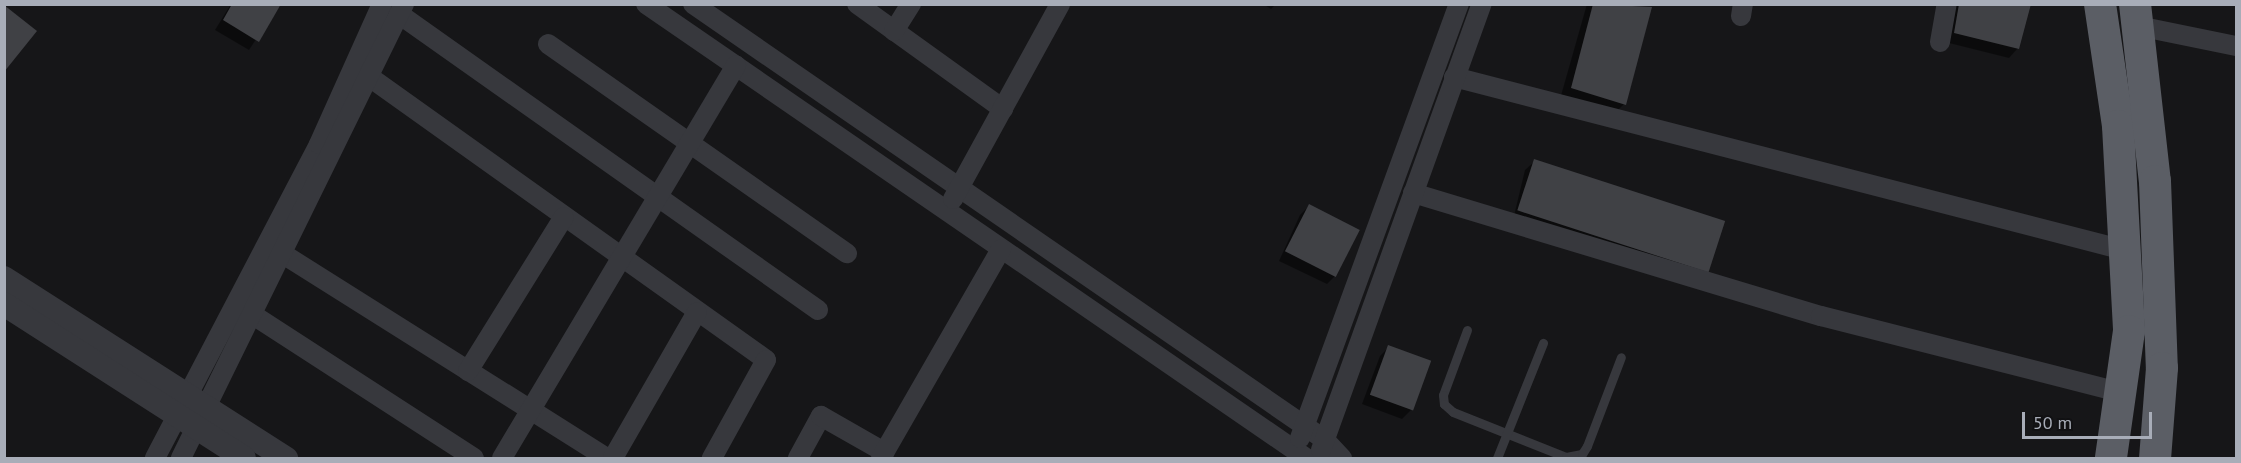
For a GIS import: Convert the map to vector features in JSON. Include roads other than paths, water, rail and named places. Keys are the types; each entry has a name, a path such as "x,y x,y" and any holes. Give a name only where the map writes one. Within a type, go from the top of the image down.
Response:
{"highway":[{"path":"2100,4 2118,126 2128,331 2111,459"},
{"path":"2136,15 2155,180 2162,368 2155,459"}],"street":[{"path":"646,4 1296,456 1459,4"},
{"path":"693,4 721,13 960,188 1325,440 1342,459"},
{"path":"857,4 1003,109"},
{"path":"894,31 911,4"},
{"path":"946,212 1060,4"},
{"path":"1317,459 1482,4"},
{"path":"1940,42 1947,4"},
{"path":"196,399 253,315 371,78 395,8"},
{"path":"395,8 656,198 818,310"},
{"path":"155,459 184,422 319,144 395,8"},
{"path":"2136,15 2236,46"},
{"path":"548,44 847,253"},
{"path":"502,459 736,66"},
{"path":"1454,77 2124,250"},
{"path":"371,78 620,259 766,360 712,459"},
{"path":"1413,193 1821,316 2120,392"},
{"path":"468,371 564,217"},
{"path":"1378,226 1398,236"},
{"path":"798,459 821,416 883,455 1001,249"},
{"path":"283,254 607,459"},
{"path":"4,278 196,399 286,459"},
{"path":"4,303 244,459"},
{"path":"613,459 697,312"},
{"path":"253,315 474,459"},
{"path":"181,459 184,422"}],"lane":[{"path":"1467,330 1443,395 1444,404 1453,412 1566,457 1582,454 1621,357"},
{"path":"1497,459 1504,434 1543,343"}]}
